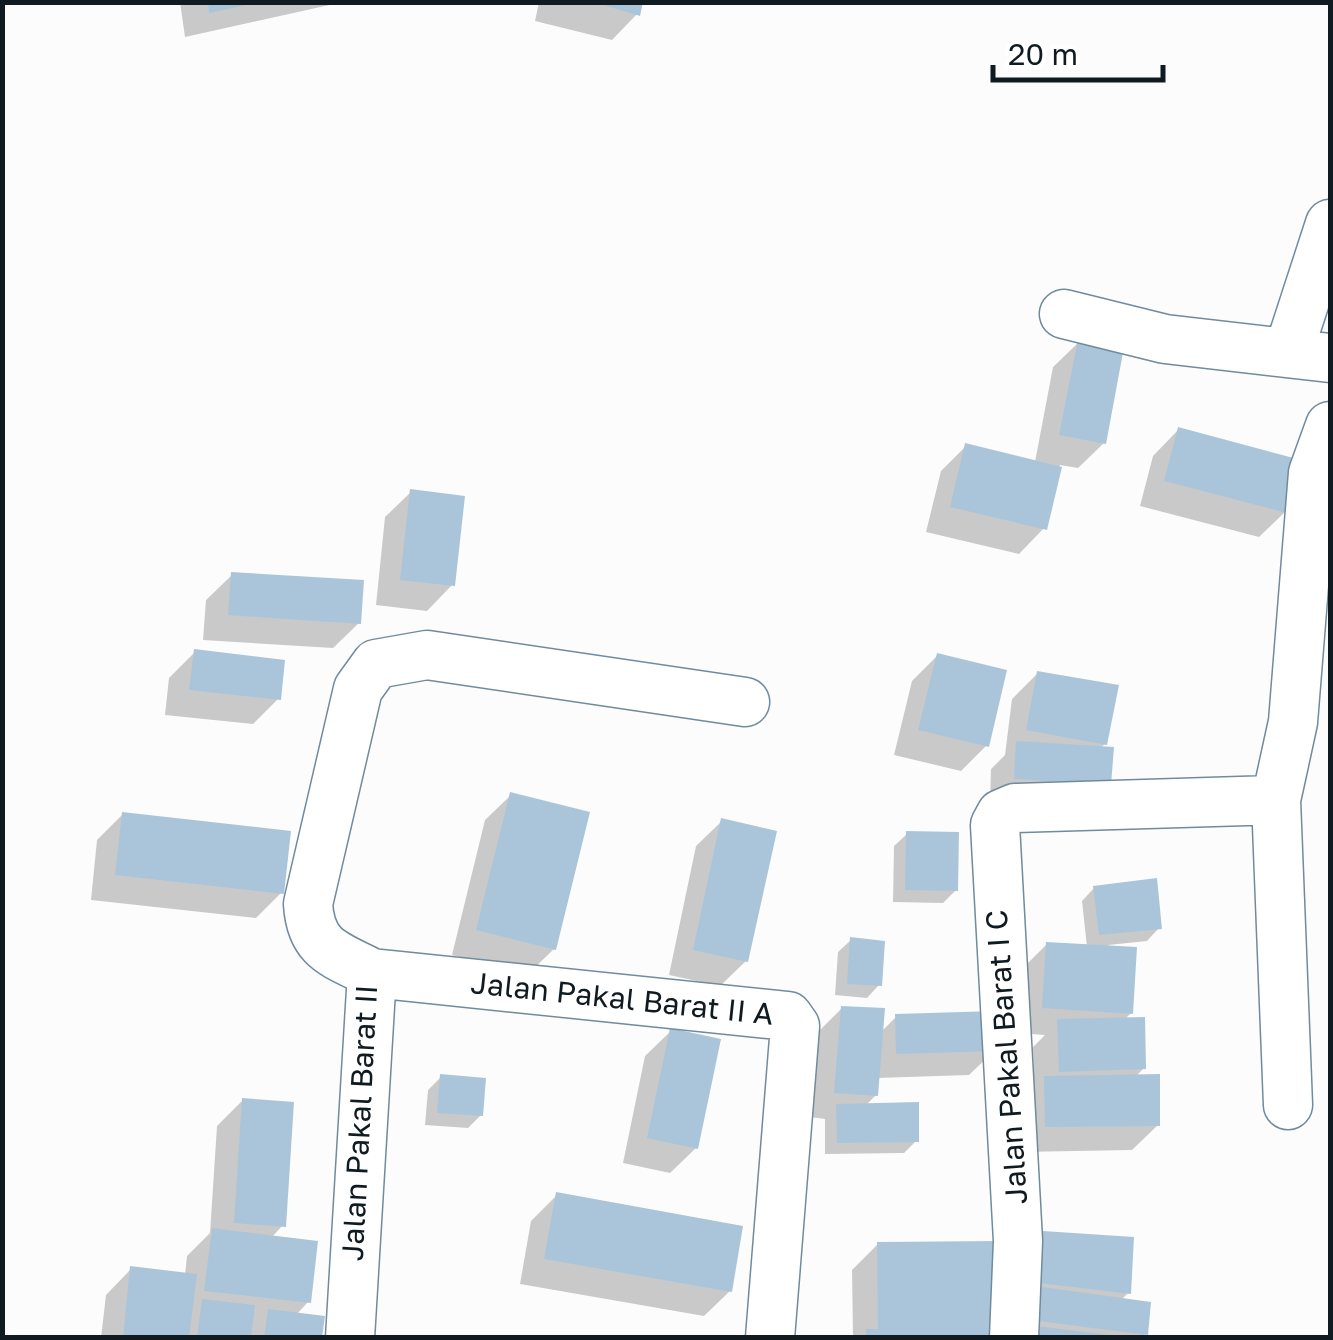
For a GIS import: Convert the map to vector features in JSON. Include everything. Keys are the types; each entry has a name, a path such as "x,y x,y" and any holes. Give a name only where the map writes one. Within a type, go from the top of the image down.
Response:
{"street":[{"path":"1064,314 1165,339 1309,355 1330,224"},
{"path":"1288,1105 1276,800 1294,722 1313,473 1330,426"},
{"name":"Jalan Pakal Barat II","path":"350,1338 372,973 322,947 310,928 308,904 358,689 376,664 427,655 744,702"},
{"name":"Jalan Pakal Barat I C","path":"1014,1338 1018,1240 994,840 1001,814 1035,806 1276,800"},
{"name":"Jalan Pakal Barat II A","path":"372,973 788,1016 795,1026 770,1338"}],"building":[{"path":"208,2 251,2 251,4 209,13"},
{"path":"593,2 643,2 640,16"},
{"path":"1078,339 1124,347 1106,444 1059,435"},
{"path":"1178,427 1301,460 1287,513 1164,481"},
{"path":"965,443 1062,467 1047,530 950,507"},
{"path":"410,489 465,496 455,586 400,580"},
{"path":"231,572 364,580 361,624 228,615"},
{"path":"194,649 285,660 281,700 189,690"},
{"path":"937,653 1007,670 989,747 918,730"},
{"path":"1037,671 1119,685 1107,745 1026,730"},
{"path":"1016,741 1114,747 1111,785 1014,779"},
{"path":"510,792 590,812 556,950 476,930"},
{"path":"122,812 291,831 284,894 115,875"},
{"path":"721,818 777,831 748,962 693,950"},
{"path":"906,831 959,832 958,891 905,890"},
{"path":"1157,878 1162,929 1099,935 1093,886"},
{"path":"850,937 885,941 882,986 847,984"},
{"path":"1046,942 1137,947 1133,1014 1042,1008"},
{"path":"841,1006 885,1008 878,1096 834,1093"},
{"path":"996,1011 997,1051 896,1054 895,1014"},
{"path":"1145,1017 1146,1069 1059,1072 1057,1019"},
{"path":"670,1028 721,1039 698,1149 647,1138"},
{"path":"440,1074 486,1078 483,1116 437,1113"},
{"path":"1160,1074 1160,1126 1045,1127 1044,1076"},
{"path":"242,1098 294,1102 286,1227 234,1223"},
{"path":"919,1102 919,1142 837,1143 836,1104"},
{"path":"556,1192 743,1226 732,1292 544,1259"},
{"path":"212,1228 318,1241 311,1303 204,1291"},
{"path":"1043,1231 1134,1237 1131,1294 1039,1283"},
{"path":"1001,1241 994,1338 866,1338 866,1329 878,1329 877,1242"},
{"path":"130,1266 197,1274 189,1338 123,1338"},
{"path":"1035,1286 1151,1302 1148,1335 1030,1320"},
{"path":"202,1299 255,1305 251,1338 197,1338"},
{"path":"268,1309 325,1316 322,1338 264,1338"},
{"path":"1036,1326 1110,1335 1035,1338"}]}
